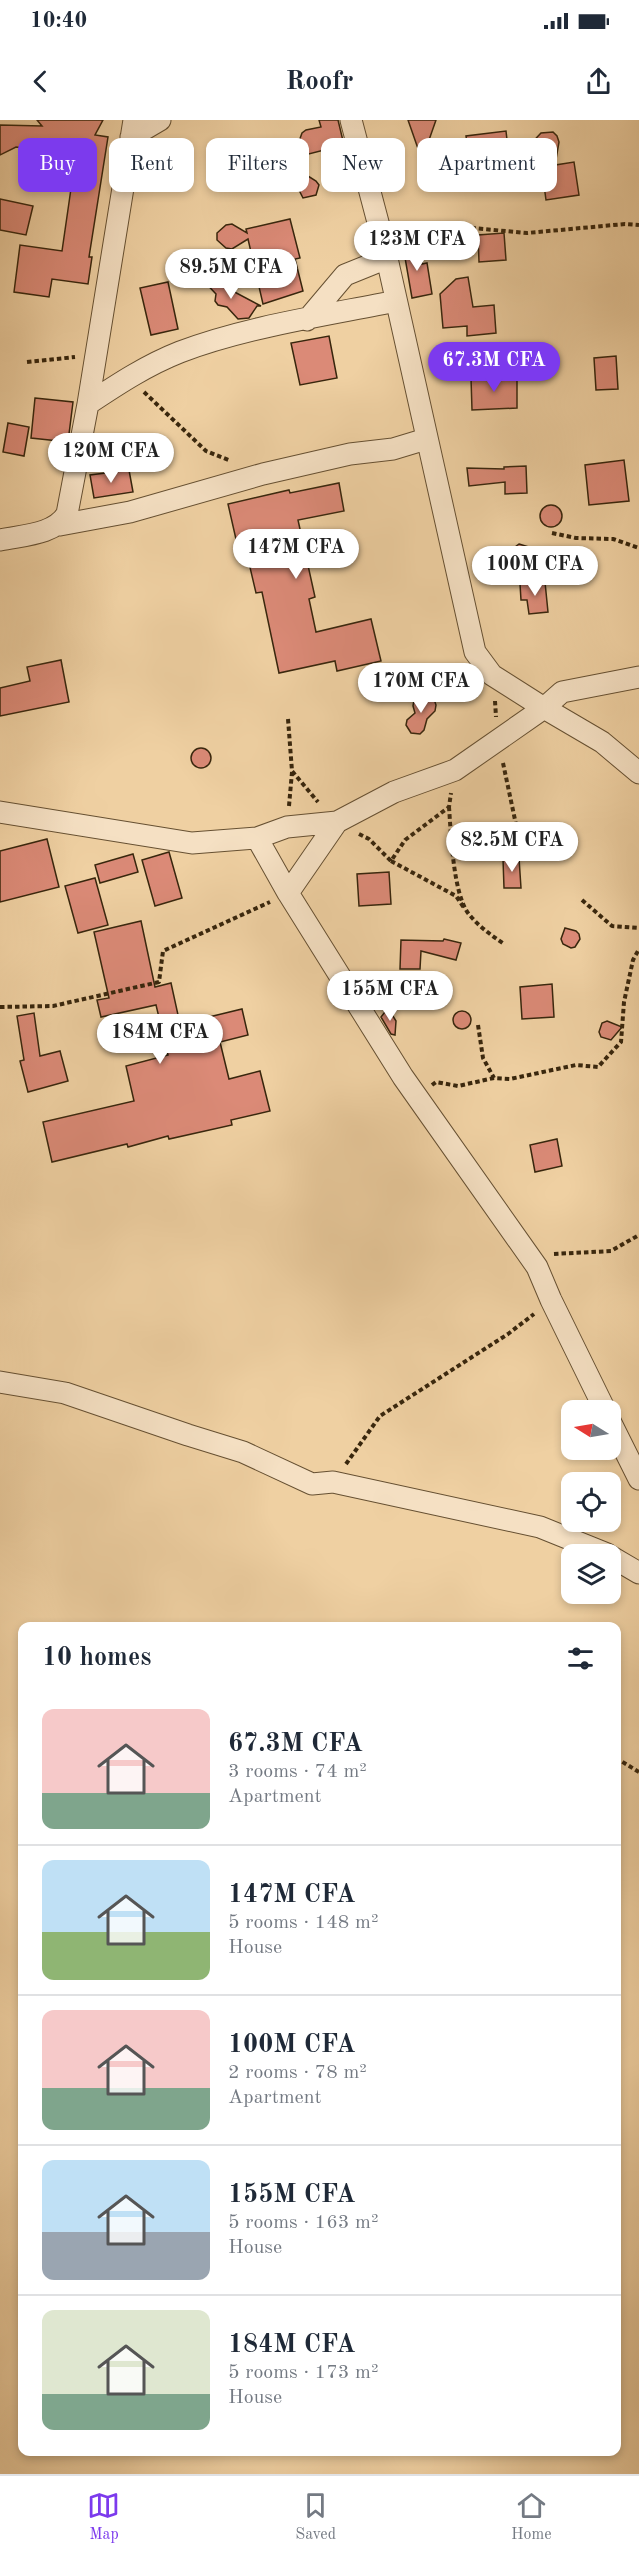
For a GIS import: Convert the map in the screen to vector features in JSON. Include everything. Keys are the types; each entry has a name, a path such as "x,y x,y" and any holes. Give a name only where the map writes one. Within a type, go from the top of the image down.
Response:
{"street":[{"path":"60,525 67,514 88,404 132,129 160,120"},
{"path":"351,120 385,252 475,652 492,675 602,742 639,773"},
{"path":"307,320 345,275 385,252"},
{"path":"88,404 130,376 181,352 256,330 396,301"},
{"path":"0,540 49,530 60,525 130,512 263,474 350,454 393,449 426,439"},
{"path":"0,812 192,843 257,838 287,827 337,822 394,792 455,770 499,741 562,692 639,677"},
{"path":"288,893 337,822"},
{"path":"257,838 288,893 417,1097 537,1267 600,1400"},
{"path":"0,1382 65,1393 188,1436 243,1452 312,1484 333,1482 540,1527 582,1544"},
{"path":"621,1443 639,1479"},
{"path":"621,1562 639,1573"}],"path":[{"path":"385,252 472,228 526,232 625,224 639,225"},
{"path":"27,362 97,354"},
{"path":"130,376 206,451 263,474"},
{"path":"552,533 576,538 614,539 639,548"},
{"path":"492,675 499,741 522,853"},
{"path":"287,827 292,771"},
{"path":"449,807 453,865 466,911"},
{"path":"391,861 456,896 480,926 504,944"},
{"path":"0,1007 53,1006 159,982 163,951 288,893"},
{"path":"582,900 612,926 639,928"},
{"path":"417,1097 436,1082 458,1086 494,1078 510,1079 576,1065 598,1067 621,1042 624,1002 633,960 639,949"},
{"path":"478,1025 483,1058 494,1078"},
{"path":"529,1256 611,1251 639,1235"},
{"path":"333,1482 380,1416 508,1334 551,1300"},
{"path":"621,1761 639,1772"}],"building":[{"path":"37,120 103,120 95,135 108,137 89,257 92,257 88,284 52,279 49,297 14,292 20,245 62,251 71,192 97,192 97,138 18,138 18,147 0,155 0,125 42,126"},
{"path":"319,120 338,120 342,138 321,138 321,151 309,154 309,138 300,138 302,133 321,127"},
{"path":"408,120 436,120 430,138 417,138 417,146"},
{"path":"506,131 507,138 466,138 466,136"},
{"path":"553,132 557,136 559,142 557,154 557,138 536,138 541,133"},
{"path":"574,162 579,195 546,200 545,192 557,192 557,165"},
{"path":"309,177 319,185 316,195 303,198 300,192 309,192"},
{"path":"0,199 33,206 26,235 0,230"},
{"path":"290,219 300,258 295,259 303,291 263,304 248,239 232,249 226,248 217,240 217,233 226,225 232,224 247,233 246,229"},
{"path":"504,233 506,260 479,262 478,235"},
{"path":"422,245 422,264 427,263 432,294 412,298 403,246"},
{"path":"200,274 261,306 257,306 249,318 238,319 227,307 218,305 215,301 216,294 199,276"},
{"path":"468,277 473,307 494,305 496,333 467,336 467,326 443,328 440,294 456,279"},
{"path":"168,282 178,329 151,335 140,288"},
{"path":"329,336 337,378 300,385 291,343"},
{"path":"616,356 618,389 596,390 594,358"},
{"path":"517,377 517,408 472,410 471,378"},
{"path":"35,398 73,402 68,442 31,438"},
{"path":"8,423 29,427 24,456 3,452"},
{"path":"624,460 629,501 589,505 585,465"},
{"path":"526,466 527,493 505,494 505,482 469,486 467,468 504,469 504,467"},
{"path":"129,470 133,492 94,498 90,475"},
{"path":"339,483 344,511 298,520 315,597 309,599 316,632 371,619 381,661 337,671 335,661 279,673 262,592 256,593 245,546 238,548 228,504 289,490 290,493"},
{"path":"551,505 559,508 562,516 559,524 551,527 543,524 540,516 543,508"},
{"path":"519,544 529,547 530,555 526,574 511,560 511,550"},
{"path":"545,582 548,612 529,614 527,600 521,600 520,584"},
{"path":"61,660 69,702 0,716 0,688 30,681 27,667"},
{"path":"424,694 433,696 435,711 427,719 424,730 420,734 411,733 406,725 407,720 415,713 414,700"},
{"path":"197,748 205,748 211,754 211,762 205,768 197,768 191,762 191,754"},
{"path":"47,839 59,887 0,902 0,851"},
{"path":"169,852 182,898 155,906 142,860"},
{"path":"133,854 138,872 100,883 95,865"},
{"path":"519,858 521,888 504,888 503,859"},
{"path":"389,872 391,904 359,906 357,874"},
{"path":"95,878 108,925 78,933 65,886"},
{"path":"141,921 155,987 171,983 180,1024 242,1009 248,1035 220,1042 229,1079 260,1071 270,1111 231,1120 232,1125 169,1139 168,1136 128,1147 127,1144 52,1162 43,1122 134,1101 126,1066 168,1055 156,1005 101,1017 97,1000 109,998 94,932"},
{"path":"565,928 579,934 580,939 575,947 571,948 563,944 561,939"},
{"path":"444,939 461,943 456,960 421,951 420,969 400,969 401,940 443,941"},
{"path":"552,984 554,1017 522,1019 520,987"},
{"path":"388,1008 396,1021 395,1035 391,1034 381,1017"},
{"path":"458,1011 466,1011 471,1016 469,1027 458,1029 453,1024 453,1016"},
{"path":"34,1013 40,1056 60,1051 68,1081 28,1092 20,1061 24,1060 17,1016"},
{"path":"607,1021 622,1027 611,1040 601,1037 599,1032 602,1023"},
{"path":"557,1139 562,1166 535,1172 530,1145"}]}
